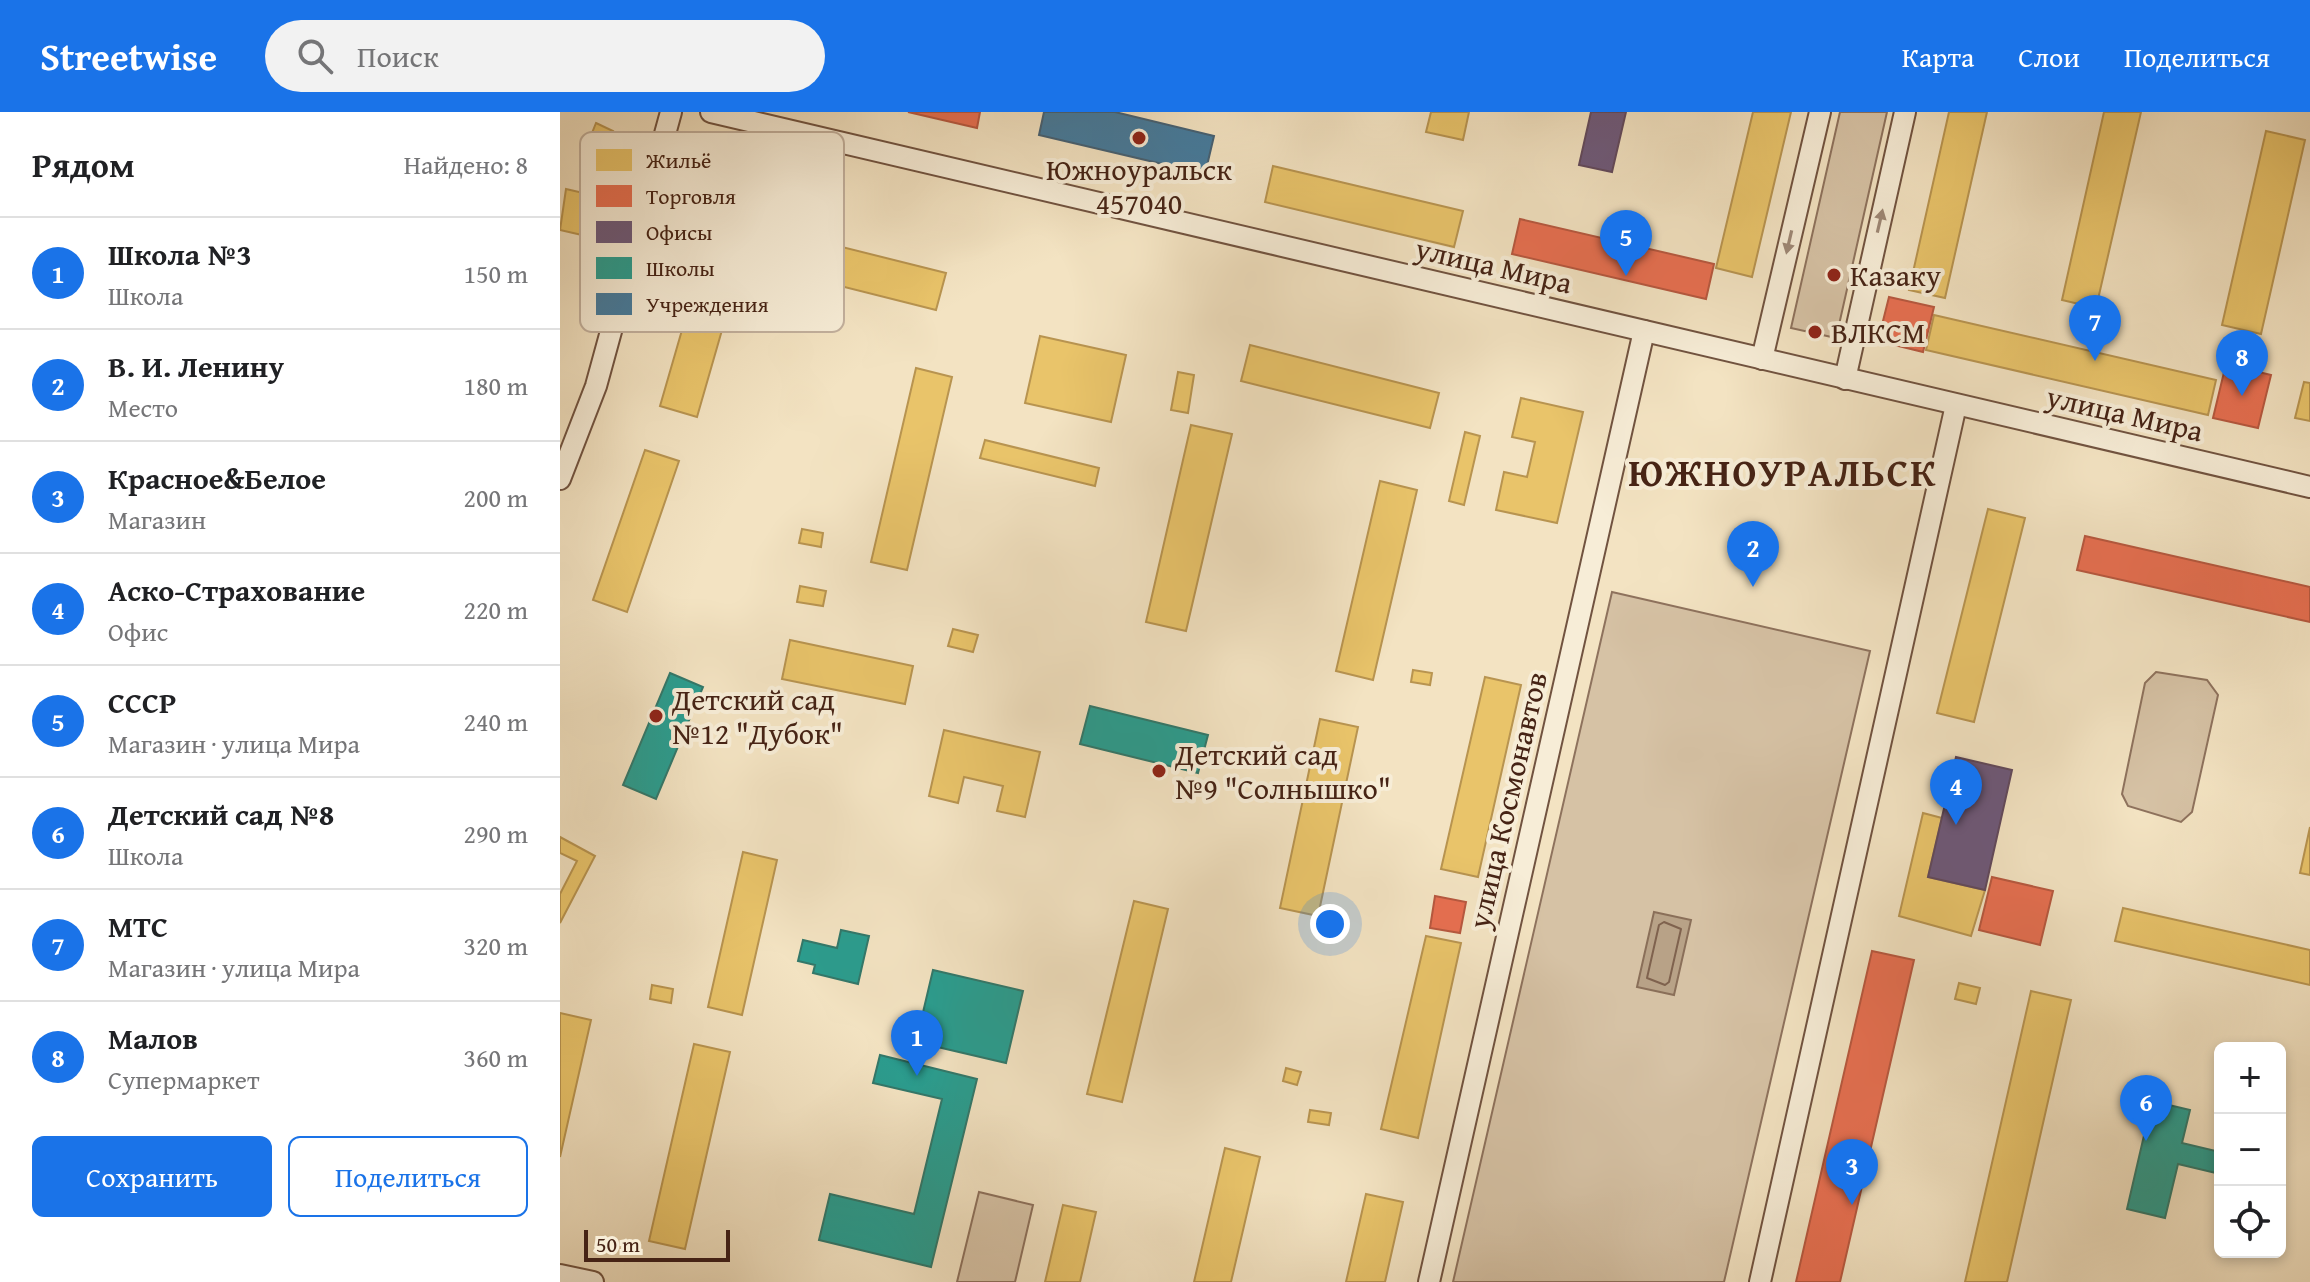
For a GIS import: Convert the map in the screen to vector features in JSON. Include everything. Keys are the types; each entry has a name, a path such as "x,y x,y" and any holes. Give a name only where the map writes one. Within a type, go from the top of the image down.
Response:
{"street":[{"path":"666,132 671,112"},
{"name":"улица Мира","path":"711,112 796,132"},
{"path":"1762,359 1820,112"},
{"path":"1845,379 1905,112"},
{"name":"улица Мира","path":"844,143 2310,487"},
{"name":"улица Космонавтов","path":"1429,1282 1644,331"},
{"path":"560,479 596,386 611,332"},
{"path":"1760,1282 1956,405"},
{"path":"560,1275 593,1282"}],"shaded area":[{"path":"1840,112 1887,112 1836,338 1791,328"},
{"path":"1612,592 1870,651 1724,1282 1453,1282"},
{"path":"2156,672 2207,680 2218,695 2192,812 2181,822 2128,806 2122,794 2145,683"},
{"path":"979,1192 1033,1205 1015,1282 957,1282"}],"water":[{"path":"1654,912 1691,920 1674,995 1637,987"}],"building: Жильё":[{"path":"1431,112 1469,112 1463,140 1426,132"},
{"path":"1753,112 1791,112 1752,277 1716,268"},
{"path":"1949,112 1987,112 1945,298 1909,290"},
{"path":"2104,112 2141,112 2096,308 2062,300"},
{"path":"596,123 613,131 613,132 592,132"},
{"path":"2266,131 2305,140 2261,334 2222,325"},
{"path":"1273,166 1463,211 1454,247 1265,202"},
{"path":"566,189 580,192 580,235 560,230"},
{"path":"844,248 946,273 936,310 844,287"},
{"path":"1934,315 2216,380 2208,415 1926,350"},
{"path":"681,332 721,332 697,417 660,406"},
{"path":"1040,336 1126,355 1111,422 1025,403"},
{"path":"1250,345 1439,393 1430,428 1241,381"},
{"path":"916,368 952,377 907,570 871,562"},
{"path":"1178,372 1194,375 1188,413 1171,410"},
{"path":"2304,382 2310,383 2310,421 2295,418"},
{"path":"1521,398 1583,412 1557,523 1496,510 1504,472 1527,477 1535,442 1512,437"},
{"path":"1191,425 1232,434 1186,631 1146,622"},
{"path":"1465,432 1480,436 1464,505 1449,501"},
{"path":"985,440 1099,468 1095,486 980,458"},
{"path":"645,450 679,461 627,612 593,600"},
{"path":"1380,481 1417,490 1373,680 1336,671"},
{"path":"1988,509 2025,518 1974,722 1937,713"},
{"path":"802,529 823,533 821,547 799,543"},
{"path":"800,586 826,591 823,606 797,602"},
{"path":"953,629 978,635 973,652 948,646"},
{"path":"790,640 913,666 905,704 782,679"},
{"path":"1413,670 1432,673 1430,685 1411,682"},
{"path":"1485,677 1521,685 1478,877 1441,869"},
{"path":"1320,719 1358,727 1318,916 1280,908"},
{"path":"944,730 1040,752 1025,817 997,811 1003,786 964,777 958,803 929,796"},
{"path":"1923,813 1942,818 1928,877 1985,890 1971,936 1899,916"},
{"path":"2310,827 2310,875 2300,873"},
{"path":"560,837 595,856 560,923 560,894 577,861 560,853"},
{"path":"743,852 777,860 742,1015 708,1007"},
{"path":"1134,901 1168,909 1122,1102 1087,1094"},
{"path":"2123,908 2310,950 2310,985 2115,941"},
{"path":"1426,936 1461,943 1418,1138 1381,1129"},
{"path":"1959,983 1980,988 1976,1004 1955,999"},
{"path":"652,985 673,989 671,1003 650,999"},
{"path":"2031,991 2071,1000 2007,1282 1965,1282"},
{"path":"560,1013 591,1020 560,1157"},
{"path":"694,1044 730,1052 685,1249 649,1241"},
{"path":"1286,1068 1301,1072 1297,1085 1283,1081"},
{"path":"1310,1110 1331,1113 1329,1125 1308,1122"},
{"path":"1225,1148 1260,1157 1231,1282 1194,1282"},
{"path":"1366,1194 1403,1202 1385,1282 1346,1282"},
{"path":"1063,1205 1096,1212 1080,1282 1045,1282"}],"building: Торговля":[{"path":"908,112 980,112 977,128"},
{"path":"1520,219 1714,264 1706,299 1512,254"},
{"path":"1889,297 1934,307 1923,352 1878,341"},
{"path":"2226,364 2271,375 2258,428 2213,418"},
{"path":"2085,536 2310,587 2310,622 2077,570"},
{"path":"1992,877 2053,891 2040,945 1979,930"},
{"path":"1435,896 1466,902 1460,933 1430,928"},
{"path":"1872,951 1914,960 1840,1282 1796,1282"}],"building: Офисы":[{"path":"1591,112 1626,112 1612,172 1579,165"},
{"path":"1956,757 2012,770 1985,890 1928,877"}],"building: Школы":[{"path":"670,673 703,687 656,799 623,785"},
{"path":"1090,706 1208,735 1198,773 1080,744"},
{"path":"841,930 869,936 858,984 813,973 815,965 798,961 803,940 837,948"},
{"path":"933,970 1023,991 1006,1063 916,1042"},
{"path":"880,1055 977,1079 931,1267 819,1240 830,1194 914,1214 942,1099 873,1083"},
{"path":"2152,1101 2190,1110 2182,1143 2214,1151 2214,1173 2178,1164 2165,1218 2127,1209"}],"building: Учреждения":[{"path":"1044,112 1115,112 1214,136 1205,174 1039,135"}],"place":[{"name":"Южноуральск 457040","path":"1139,138"},
{"name":"Казаку","path":"1834,275"},
{"name":"СССР","path":"1626,276"},
{"name":"ВЛКСМ","path":"1815,332"},
{"name":"МТС","path":"2095,361"},
{"name":"Малов","path":"2242,396"},
{"name":"В. И. Ленину","path":"1753,587"},
{"name":"Детский сад №12 \"Дубок\"","path":"656,716"},
{"name":"Детский сад №9 \"Солнышко\"","path":"1159,771"},
{"name":"Аско-Страхование","path":"1956,825"},
{"name":"Школа №3","path":"917,1076"},
{"name":"Детский сад №8","path":"2146,1141"},
{"name":"Красное&Белое","path":"1852,1205"}],"district":[{"name":"ЮЖНОУРАЛЬСК","path":"1783,472"}]}
